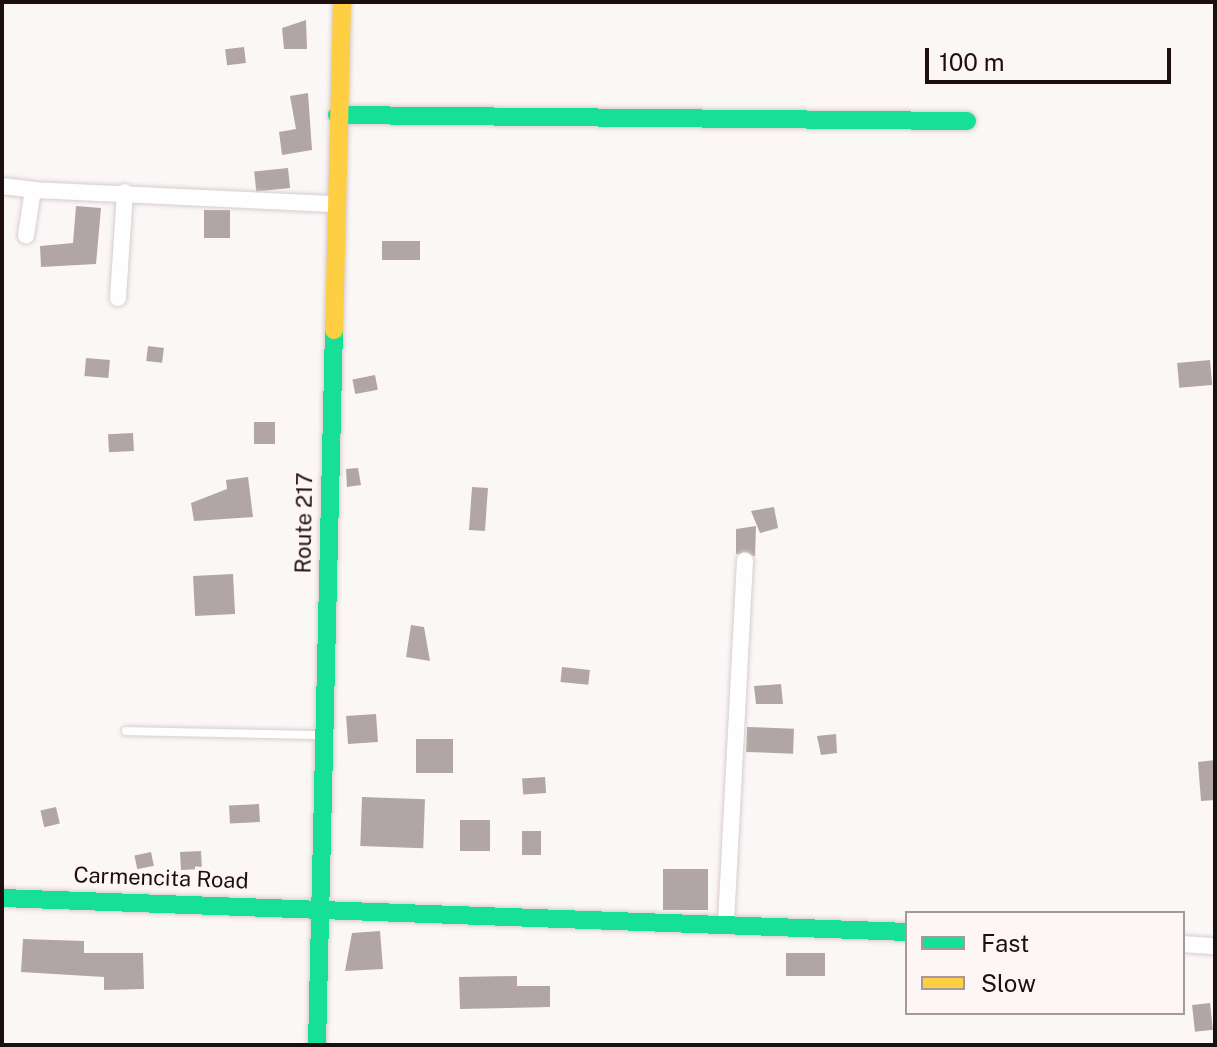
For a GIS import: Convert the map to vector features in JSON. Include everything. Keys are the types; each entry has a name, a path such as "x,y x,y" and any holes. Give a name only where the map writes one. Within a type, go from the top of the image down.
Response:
{"street":[{"name":"Route 217","path":"317,1045 342,2"},
{"path":"337,115 967,121"},
{"path":"2,186 335,204"},
{"path":"26,235 33,190"},
{"path":"118,298 125,192"},
{"path":"726,923 745,560"},
{"name":"Carmencita Road","path":"2,898 319,907 905,932"},
{"path":"1185,944 1215,946"}],"lane":[{"path":"126,731 323,735"}],"building":[{"path":"306,20 307,49 284,49 282,28"},
{"path":"244,47 246,63 227,65 225,49"},
{"path":"308,93 312,150 282,155 279,132 296,129 290,96"},
{"path":"288,168 290,188 256,191 254,172"},
{"path":"76,206 101,208 96,264 41,267 40,246 73,243"},
{"path":"204,210 230,210 230,238 204,238"},
{"path":"382,241 420,241 420,260 382,260"},
{"path":"148,346 164,348 162,363 146,361"},
{"path":"86,358 110,360 108,378 84,376"},
{"path":"1210,360 1212,385 1179,388 1177,363"},
{"path":"375,375 378,390 355,394 352,379"},
{"path":"254,422 275,422 275,444 254,444"},
{"path":"133,433 134,451 109,452 108,434"},
{"path":"358,468 361,485 347,487 346,469"},
{"path":"248,477 253,517 194,521 191,503 227,489 226,480"},
{"path":"472,487 488,488 485,531 469,530"},
{"path":"774,507 778,528 760,533 751,511"},
{"path":"756,526 755,556 736,554 736,529"},
{"path":"233,574 235,614 195,616 193,576"},
{"path":"411,625 424,627 430,661 406,657"},
{"path":"562,667 590,670 588,685 560,682"},
{"path":"781,684 783,704 756,704 754,686"},
{"path":"376,714 378,742 348,744 346,716"},
{"path":"747,727 794,729 793,754 746,752"},
{"path":"836,734 837,753 821,755 817,736"},
{"path":"416,739 453,739 453,773 416,773"},
{"path":"1215,760 1215,800 1201,801 1198,762"},
{"path":"545,777 546,793 523,795 522,779"},
{"path":"362,797 425,799 423,848 360,846"},
{"path":"259,804 260,822 230,824 229,806"},
{"path":"56,807 60,824 44,827 40,811"},
{"path":"460,820 490,820 490,851 460,851"},
{"path":"522,831 541,831 541,855 522,855"},
{"path":"201,851 202,869 181,870 180,852"},
{"path":"151,852 154,866 137,869 134,856"},
{"path":"663,869 708,869 708,910 663,910"},
{"path":"380,931 383,969 345,971 352,933"},
{"path":"23,939 84,941 84,953 143,953 144,989 104,990 104,977 21,972"},
{"path":"786,953 825,953 825,976 786,976"},
{"path":"517,976 517,986 550,986 550,1007 460,1009 459,977"},
{"path":"1210,1003 1213,1030 1195,1032 1192,1005"}],"traffic: fast":[{"path":"337,115 967,121"},
{"path":"317,1045 334,330"},
{"path":"2,898 905,932"}],"traffic: slow":[{"path":"334,330 342,2"}]}
